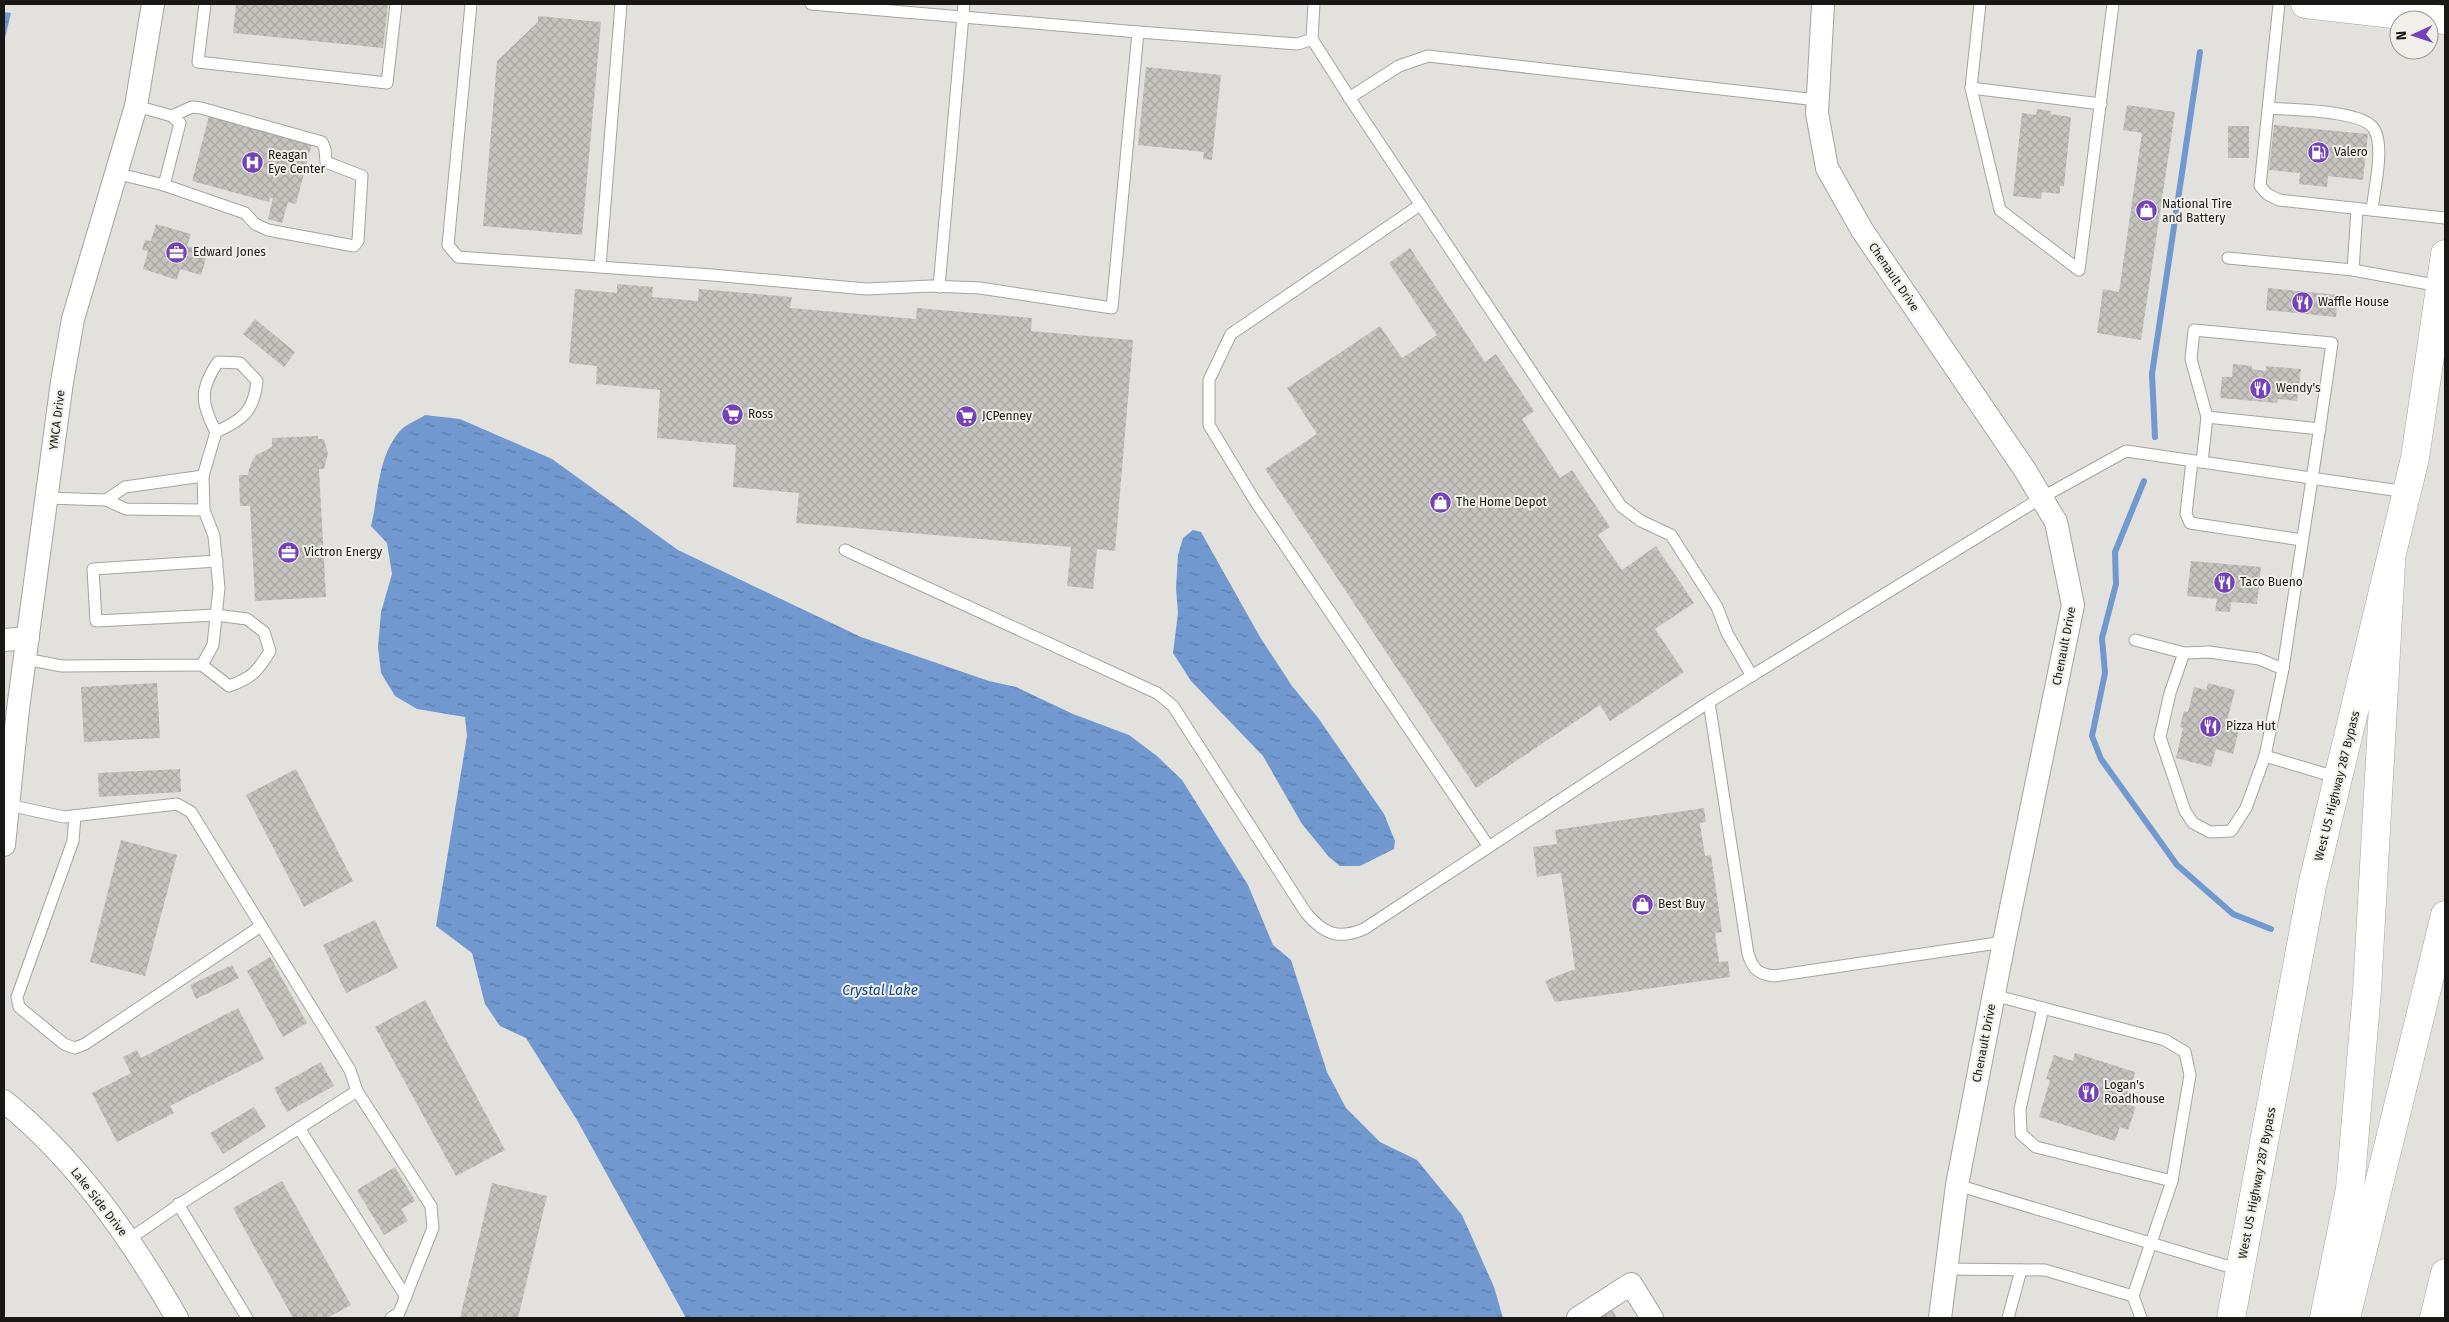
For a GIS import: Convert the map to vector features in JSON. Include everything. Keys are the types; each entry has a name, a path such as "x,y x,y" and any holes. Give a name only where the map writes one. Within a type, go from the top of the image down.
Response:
{"main road":[{"path":"2305,4 2445,20"},
{"name":"West US Highway 287 Bypass","path":"2231,1318 2312,886 2415,458 2445,254"},
{"path":"2324,1318 2350,1190 2367,991 2391,563"},
{"path":"2346,1318 2445,915"},
{"path":"2434,1318 2445,1273"}],"street":[{"name":"YMCA Drive","path":"4,845 27,648 73,318 136,106 153,4"},
{"name":"Chenault Drive","path":"1823,4 1817,113 1827,168 1862,230 2056,522 2073,605 1993,995 1958,1184 1940,1318"},
{"path":"4,640 27,648"},
{"name":"Lake Side Drive","path":"4,1100 36,1126 84,1182 128,1240 177,1318"},
{"path":"1578,1318 1630,1284 1652,1318"}],"lane":[{"path":"205,4 198,62 387,83 396,4"},
{"path":"471,4 448,245 458,257 600,266 866,289 939,287 998,290 1084,306 1112,308 1138,32"},
{"path":"600,266 621,4"},
{"path":"811,4 1298,44 1312,39"},
{"path":"939,287 964,4"},
{"path":"1314,4 1312,39 1349,98 1621,506 1641,521 1671,535 1717,607 1727,633 1752,676"},
{"path":"1980,4 1971,88 2000,210 2079,270 2114,4"},
{"path":"2278,4 2260,186 2262,190 2279,200 2357,210 2445,218"},
{"path":"1349,98 1399,66 1428,56 1817,100"},
{"path":"1971,88 2101,104"},
{"path":"136,106 172,116 180,123 164,185"},
{"path":"115,174 164,185 245,213 255,224 268,230 354,246 358,240 362,176 326,162 325,149 322,142 201,108 192,107 172,116"},
{"path":"2269,108 2342,115 2366,122 2374,129 2378,144 2378,160 2372,210"},
{"path":"1420,205 1231,334 1209,380 1209,425 1255,501 1489,847"},
{"path":"2353,270 2357,210"},
{"path":"2228,258 2353,270 2440,286"},
{"path":"2184,653 2170,692 2160,737 2185,811 2193,822 2210,832 2231,831 2246,808 2266,756 2283,669 2302,540 2314,479 2332,343 2194,330 2191,359 2207,417 2186,514 2190,523 2302,540"},
{"path":"202,665 213,645 219,588 214,536 204,510 203,476 216,432 204,409 206,380 218,362 240,363 256,381 255,400 240,421 216,432"},
{"path":"2207,417 2320,429"},
{"path":"845,550 1156,693 1173,706 1306,913 1316,925 1332,934 1351,934 1364,929 1709,702 2041,498 2126,452 2407,492"},
{"path":"106,500 125,487 203,476"},
{"path":"47,498 106,500 126,508 204,510"},
{"path":"27,648 62,666 202,665 229,686 248,680 259,669 270,651 264,632 246,619 216,615 96,621 93,569 217,561"},
{"path":"2135,640 2184,653 2209,652 2259,659 2283,669"},
{"path":"1709,702 1748,954 1752,966 1761,974 1774,976 2004,942"},
{"path":"2266,756 2339,778"},
{"path":"8,805 64,817 177,804 191,812 350,1070 357,1091 431,1206 433,1228 399,1313 394,1317"},
{"path":"75,816 73,841 17,997 19,1007 64,1044 75,1048 85,1044 261,926"},
{"path":"1993,995 2164,1040 2185,1052 2190,1075 2172,1181 2133,1296 2141,1318"},
{"path":"2043,1008 2020,1109 2021,1134 2036,1147 2172,1181"},
{"path":"128,1240 178,1204 357,1091"},
{"path":"299,1128 406,1297"},
{"path":"1958,1184 2240,1270"},
{"path":"178,1204 246,1318"},
{"path":"1947,1269 2045,1270 2133,1296"},
{"path":"2008,1318 2021,1270"}],"water":[{"path":"4,12 11,13 4,42"},
{"name":"Crystal Lake","path":"425,415 460,419 552,459 678,550 861,637 989,681 1016,687 1073,714 1129,735 1157,756 1182,780 1248,885 1273,945 1291,960 1327,1072 1346,1108 1380,1142 1417,1160 1462,1215 1494,1287 1503,1318 686,1318 577,1120 526,1038 500,1026 485,1004 472,953 436,926 467,736 465,717 417,709 395,696 381,673 378,647 381,612 392,574 387,543 371,526 386,454 401,429"},
{"path":"1193,530 1201,532 1260,637 1292,686 1319,719 1384,814 1395,841 1394,849 1360,866 1340,866 1329,857 1302,824 1263,756 1191,681 1173,653 1178,613 1176,588 1178,555 1183,538"}],"building":[{"path":"236,4 388,4 383,48 233,33"},
{"path":"538,16 601,22 582,235 483,226 497,61 538,22"},
{"path":"1146,67 1221,75 1212,160 1203,159 1204,152 1138,145"},
{"name":"National Tire and Battery","path":"2127,105 2175,112 2141,340 2097,333 2103,289 2119,292 2142,133 2123,130"},
{"path":"2037,109 2051,111 2051,114 2071,117 2064,186 2060,186 2060,194 2042,192 2041,199 2013,196 2022,113 2036,115"},
{"name":"Reagan Eye Center","path":"209,116 312,143 296,204 288,202 282,223 268,219 273,198 270,198 269,202 192,181"},
{"name":"Valero","path":"2274,125 2368,134 2363,180 2328,176 2327,187 2299,184 2300,173 2269,170"},
{"path":"2228,126 2249,126 2249,158 2228,158"},
{"name":"Edward Jones","path":"156,224 191,234 187,246 208,252 201,275 180,269 177,280 143,269 148,251 142,250 145,240 151,241"},
{"name":"The Home Depot","path":"1410,248 1485,362 1496,354 1534,411 1522,419 1560,478 1572,470 1610,527 1598,535 1622,570 1656,546 1694,603 1655,629 1684,672 1610,721 1600,705 1476,788 1265,469 1317,434 1287,388 1380,326 1402,358 1437,335 1389,263"},
{"name":"JCPenney","path":"617,284 653,287 652,297 698,301 699,289 792,297 790,308 916,319 917,308 1032,318 1031,331 1133,340 1115,551 1097,549 1093,589 1067,586 1071,547 796,523 799,493 733,487 736,445 657,438 660,390 596,384 597,366 569,363 575,289 617,293"},
{"name":"Waffle House","path":"2268,288 2338,295 2336,317 2266,310"},
{"path":"255,319 295,352 284,367 243,334"},
{"name":"Wendy's","path":"2233,364 2252,366 2252,369 2266,371 2266,366 2301,369 2297,401 2278,399 2277,403 2220,398 2222,377 2232,377"},
{"name":"Victron Energy","path":"318,436 318,439 324,439 328,454 324,469 319,469 326,597 255,601 250,506 240,506 239,475 248,475 250,465 256,455 272,447 272,438"},
{"name":"Taco Bueno","path":"2191,561 2261,567 2257,604 2231,602 2230,612 2215,611 2217,599 2187,596"},
{"path":"157,683 160,738 84,742 81,687"},
{"name":"Pizza Hut","path":"2208,683 2235,690 2227,721 2240,725 2233,754 2216,749 2211,767 2176,758 2183,728 2180,727 2184,711 2188,712 2194,687 2206,690"},
{"path":"180,769 181,792 99,797 98,773"},
{"path":"296,769 353,881 304,907 246,795"},
{"name":"Best Buy","path":"1704,808 1706,822 1700,823 1705,856 1711,855 1722,932 1715,933 1719,962 1728,961 1730,977 1555,1002 1545,981 1575,969 1561,873 1537,877 1533,847 1557,844 1555,830"},
{"path":"121,840 177,855 145,976 90,962"},
{"path":"375,920 398,968 346,993 323,945"},
{"path":"270,957 307,1023 283,1037 247,971"},
{"path":"232,965 239,978 196,999 190,985"},
{"path":"425,1000 505,1150 456,1176 375,1027"},
{"path":"238,1008 264,1059 170,1106 174,1113 117,1142 92,1093 131,1073 123,1057 137,1050 141,1058"},
{"name":"Logan's Roadhouse","path":"2075,1053 2135,1072 2126,1104 2136,1107 2128,1130 2120,1127 2115,1141 2039,1117 2050,1080 2046,1079 2054,1055 2073,1061"},
{"path":"321,1062 334,1086 287,1112 274,1088"},
{"path":"254,1107 266,1127 223,1154 210,1133"},
{"path":"395,1167 415,1201 401,1209 408,1221 384,1235 357,1190"},
{"path":"282,1181 351,1305 327,1318 293,1318 233,1208"},
{"path":"492,1183 547,1196 518,1318 460,1318"},
{"path":"1612,1310 1617,1318 1599,1318"}],"waterway":[{"path":"2155,437 2152,374 2200,52"},
{"path":"2144,481 2115,552 2116,584 2102,638 2105,673 2092,736 2101,759 2177,865 2233,914 2271,929"}],"place":[{"name":"Valero","path":"2318,152"},
{"name":"Reagan Eye Center","path":"252,162"},
{"name":"National Tire and Battery","path":"2146,211"},
{"name":"Edward Jones","path":"177,252"},
{"name":"Waffle House","path":"2302,302"},
{"name":"Wendy's","path":"2260,388"},
{"name":"Ross","path":"732,414"},
{"name":"JCPenney","path":"966,416"},
{"name":"The Home Depot","path":"1440,502"},
{"name":"Victron Energy","path":"288,552"},
{"name":"Taco Bueno","path":"2224,582"},
{"name":"Pizza Hut","path":"2210,726"},
{"name":"Best Buy","path":"1642,904"},
{"name":"Logan's Roadhouse","path":"2088,1092"}]}
